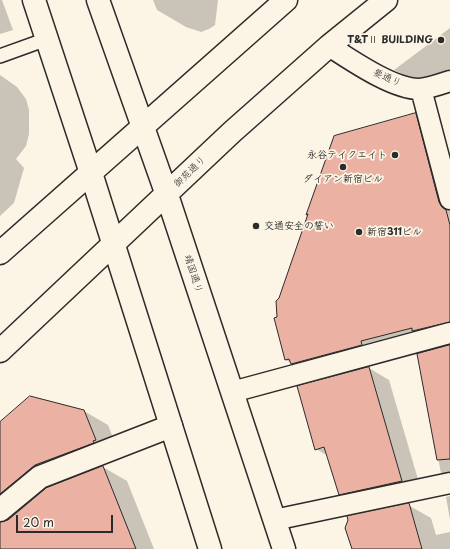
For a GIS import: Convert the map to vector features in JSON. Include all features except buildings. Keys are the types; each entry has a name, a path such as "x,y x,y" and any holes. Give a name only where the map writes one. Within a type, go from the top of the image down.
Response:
{"main road":[{"path":"34,0 91,173 210,549"},
{"name":"靖国通り","path":"98,0 167,195 284,549"},
{"path":"0,253 286,0"},
{"name":"御苑通り","path":"0,351 232,132 329,46 386,0"},
{"path":"0,510 40,477 171,426"}],"street":[{"name":"要通り","path":"329,46 376,75 410,88 421,89 450,82"},
{"path":"421,89 450,199"},
{"path":"232,392 450,334"},
{"path":"274,520 450,483"}],"lane":[{"path":"0,56 47,39"}],"place":[{"name":"T&TⅡ BUILDING","path":"441,40"},
{"name":"永谷テイクエイト","path":"395,155"},
{"name":"ダイアン新宿ビル","path":"343,167"},
{"name":"交通安全の誓い","path":"256,226"},
{"name":"新宿311ビル","path":"359,232"}]}
